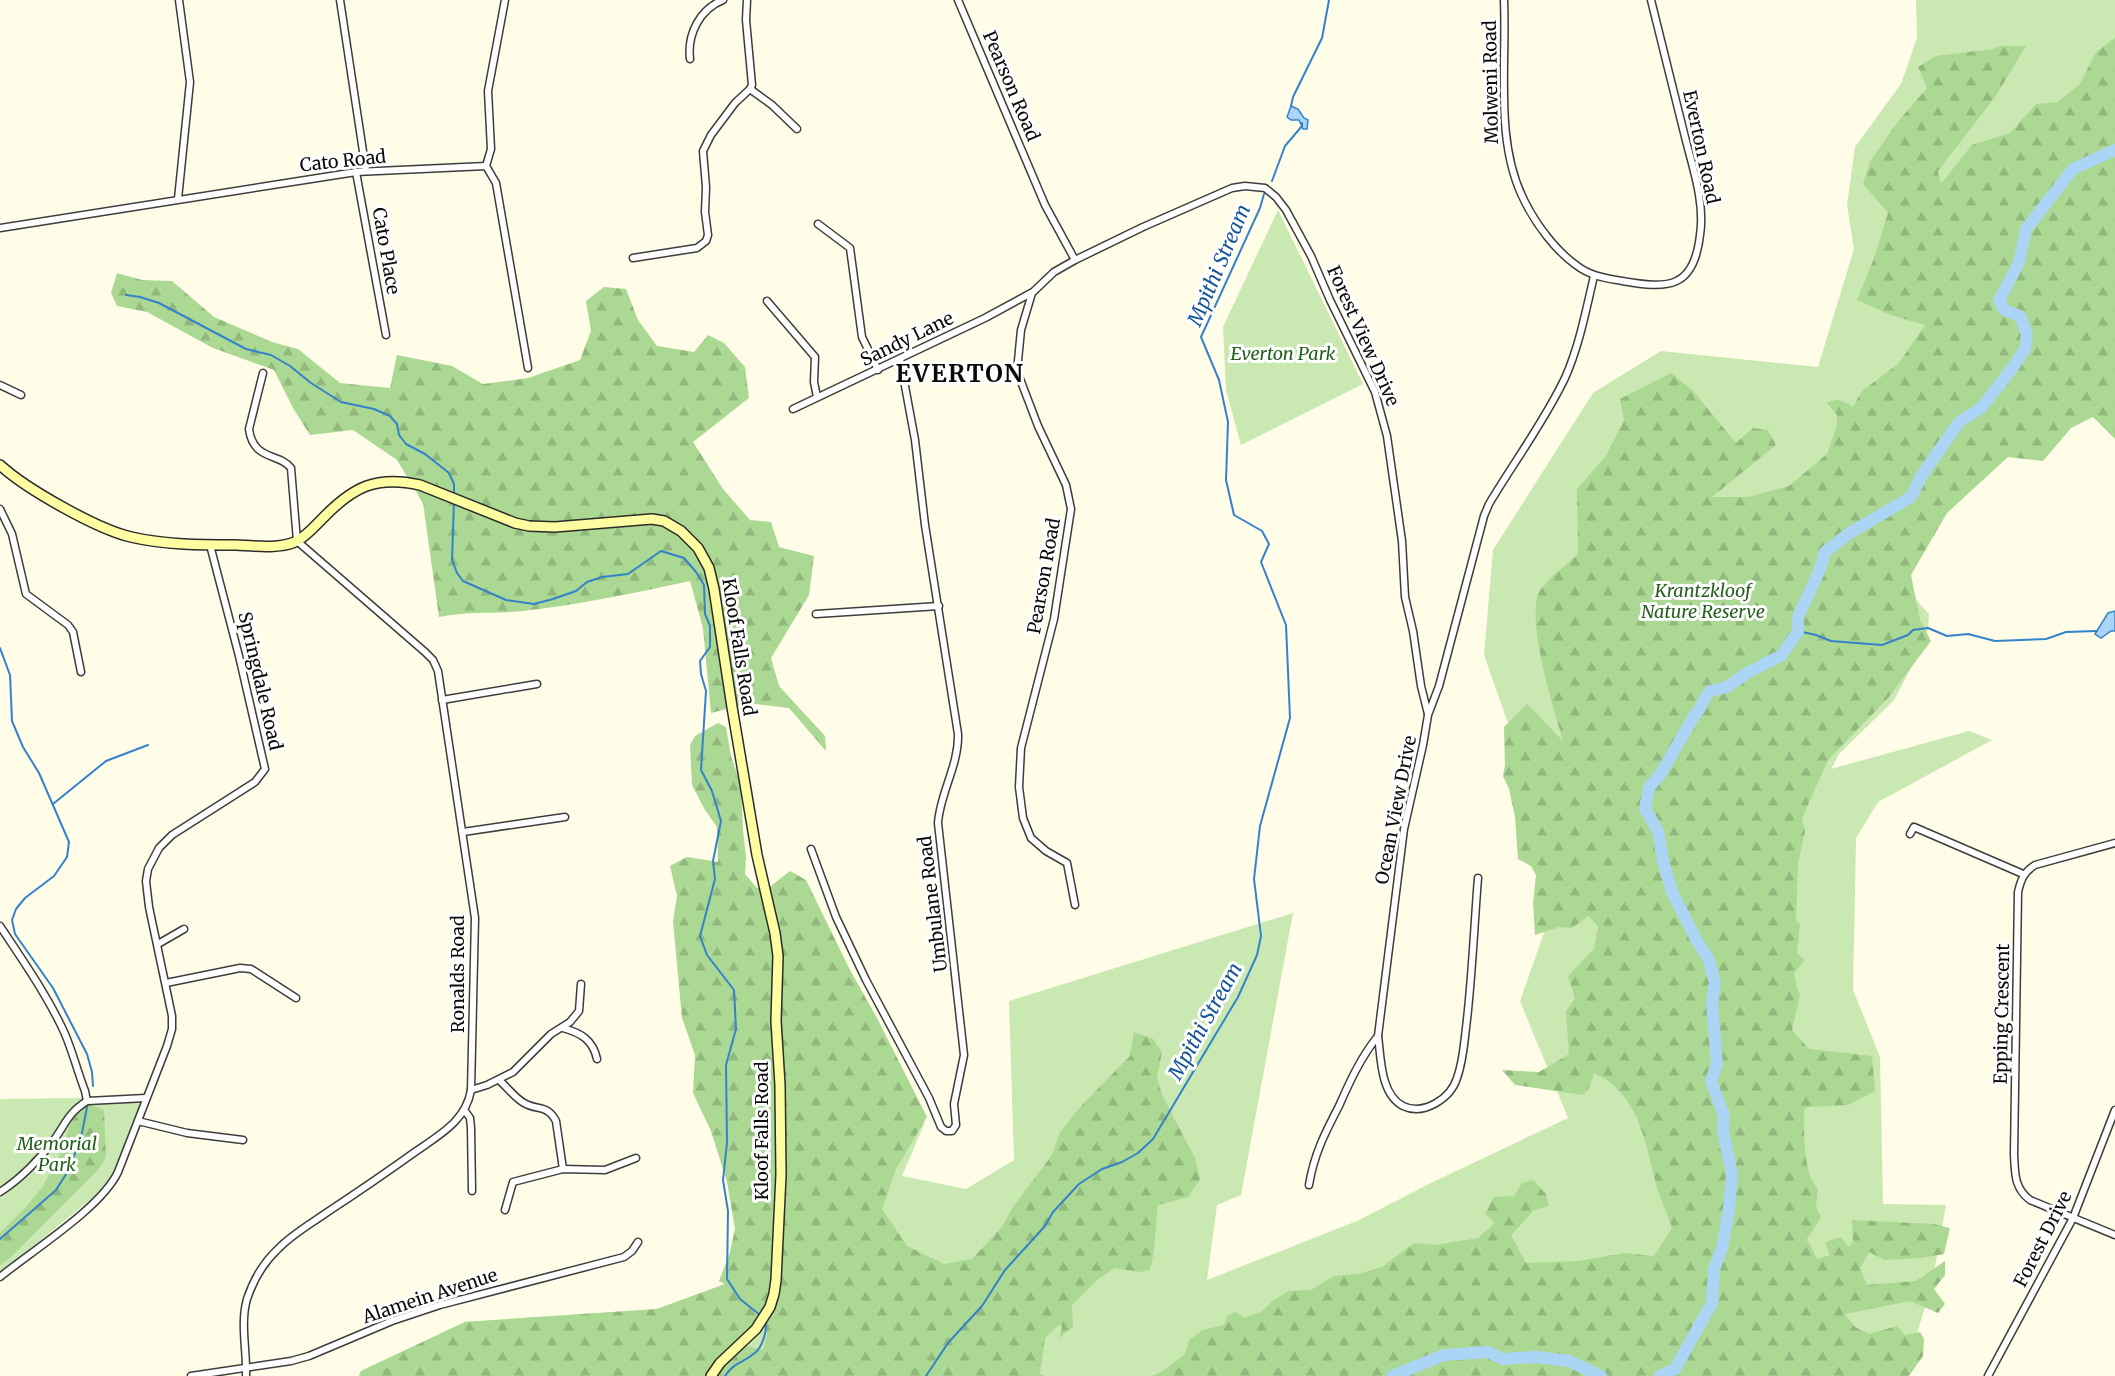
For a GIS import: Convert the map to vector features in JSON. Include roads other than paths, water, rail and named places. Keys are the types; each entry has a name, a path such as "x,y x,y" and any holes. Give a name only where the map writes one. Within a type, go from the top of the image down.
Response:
{"main road":[{"path":"0,465 28,486 68,509 128,536 145,540 210,545 272,546 297,541"},
{"name":"Kloof Falls Road","path":"297,541 340,500 356,490 388,482 411,483 515,523 535,526 590,525 652,519 664,521 688,537 704,557 709,568 719,613 757,855 777,943 776,1021 780,1085 781,1175 776,1280 770,1307 756,1329 720,1363 711,1376"}],"street":[{"path":"178,199 190,82 179,0"},
{"path":"340,0 366,171"},
{"path":"505,0 488,91 491,149 486,166 496,183 528,368"},
{"path":"690,58 688,47 695,25 713,5 723,0"},
{"path":"633,258 697,248 706,241 708,235 703,151 711,135 735,103 750,89 752,77 746,20 747,0"},
{"name":"Pearson Road","path":"958,0 1045,205 1075,260 1054,272 1032,293 1021,330 1017,371 1038,426 1066,485 1071,509 1054,619 1021,748 1019,788 1023,818 1030,838 1046,851 1067,863 1074,905"},
{"name":"Molweni Road","path":"1504,0 1505,121 1507,151 1514,175 1524,202 1543,231 1575,265 1593,276"},
{"name":"Everton Road","path":"1593,276 1649,286 1671,285 1691,268 1696,258 1701,234 1698,192 1651,0"},
{"path":"750,89 797,129"},
{"name":"Cato Road","path":"0,228 356,172 486,166"},
{"name":"Cato Place","path":"356,172 386,335"},
{"name":"Forest View Drive","path":"1075,260 1232,188 1245,186 1265,188 1276,197 1286,210 1311,256 1381,409 1388,436 1402,542 1405,597 1428,715"},
{"path":"818,224 850,248 862,337 878,369"},
{"name":"Ocean View Drive","path":"1478,878 1469,1003 1457,1079 1451,1091 1440,1100 1429,1106 1410,1108 1396,1102 1391,1094 1384,1076 1378,1036 1404,829 1428,715 1484,516 1489,504 1545,415 1565,377 1586,308 1593,276"},
{"name":"Sandy Lane","path":"793,409 1006,308 1032,293"},
{"path":"767,301 815,357 814,382 817,397"},
{"name":"Umbulane Road","path":"811,849 836,917 866,980 929,1098 943,1130 952,1131 956,1125 954,1104 964,1054 938,823 941,800 957,752 958,734 925,525 915,440 900,359"},
{"path":"263,373 249,429 250,434 264,454 286,462 291,468 297,541"},
{"path":"0,384 21,395"},
{"path":"0,509 12,534 26,594 68,625 73,632 81,672"},
{"name":"Ronalds Road","path":"297,541 433,660 438,671 475,918 471,1090 465,1111"},
{"name":"Springdale Road","path":"0,1277 83,1212 110,1187 118,1172 172,1029 172,1016 146,881 150,864 159,848 177,831 255,782 265,769 210,545"},
{"path":"816,614 939,606"},
{"path":"442,700 537,684"},
{"path":"463,832 565,817"},
{"path":"1910,834 1914,827 2023,874 2035,865 2115,843"},
{"name":"Epping Crescent","path":"2023,874 2018,892 2014,1174 2019,1190 2030,1200 2115,1235"},
{"path":"0,926 37,983 61,1027 86,1091 87,1101"},
{"path":"158,944 184,929"},
{"path":"166,983 240,968 251,969 296,999"},
{"path":"471,1090 499,1080 518,1068 551,1034 563,1028 579,1011 581,984"},
{"path":"563,1028 587,1038 592,1043 597,1059"},
{"path":"1309,1185 1318,1148 1356,1069 1378,1036"},
{"path":"499,1080 525,1104 543,1108 553,1115 556,1121 563,1169"},
{"path":"0,1192 18,1180 37,1161 55,1138 72,1110 87,1101 146,1098"},
{"name":"Forest Drive","path":"1988,1376 2073,1218 2115,1110"},
{"path":"246,1376 244,1314 246,1300 262,1268 278,1249 433,1140 456,1122 465,1111 470,1118 471,1128 472,1191"},
{"path":"138,1121 187,1133 243,1140"},
{"path":"505,1210 513,1182 563,1169 605,1170 636,1158"},
{"name":"Alamein Avenue","path":"191,1376 291,1361 309,1356 392,1321 440,1305 624,1257 638,1242"}],"water":[{"path":"1291,106 1298,109 1308,120 1307,129 1303,129 1299,120 1291,120 1287,117"},
{"path":"2115,611 2115,631 2101,638 2095,634 2108,613"}],"waterway":[{"name":"Mpithi Stream","path":"1291,106 1293,97 1322,38 1329,0"},
{"name":"Mpithi Stream","path":"1272,181 1285,146 1302,123"},
{"path":"1660,1376 1675,1369 1712,1303 1714,1269 1722,1248 1732,1174 1723,1132 1724,1116 1711,1081 1717,1064 1712,1003 1715,982 1708,958 1672,892 1663,861 1658,831 1645,809 1649,787 1660,775 1710,691 1727,687 1747,673 1782,655 1798,631 1798,617 1820,569 1825,552 1848,534 1911,497 1922,475 1959,422 1981,408 2011,370 2025,349 2027,334 2020,316 2004,310 1999,301 2019,262 2026,229 2073,169 2115,150"},
{"name":"Mpithi Stream","path":"926,1376 948,1343 982,1306 1005,1270 1079,1184 1102,1169 1138,1153 1153,1139 1238,997 1257,955 1261,936 1254,879 1260,826 1290,718 1286,625 1261,562 1269,544 1262,531 1234,515 1226,480 1228,422 1219,380 1201,337 1260,208 1264,194"},
{"path":"126,295 159,303 246,349 271,355 341,402 374,409 390,416 397,424 399,435 406,444 425,454 449,473 454,484 454,495"},
{"path":"454,501 452,560 457,573 463,581 506,600 534,604 553,599 576,591 587,582 602,577 628,574 661,551 684,558 704,585 705,614 710,626 710,647 700,661 706,691 701,770 712,791 721,821 713,861 715,879 700,936 707,955 734,990 736,1029 726,1065 727,1143 723,1180 728,1211 727,1279 740,1299 760,1315"},
{"path":"1798,631 1831,641 1882,645 1908,635 1913,630 1928,628 1947,636 1968,634 1995,641 2046,639 2066,632 2097,631"},
{"path":"0,648 10,675 12,721 23,747 39,773 69,842 67,857 54,876 25,898 16,909 12,920 15,934 53,988 87,1054 93,1086"},
{"path":"53,804 106,761 148,745"},
{"path":"0,1239 56,1190 70,1168 82,1133 87,1107"},
{"path":"725,1376 732,1367 752,1356 759,1349 765,1332 765,1320"},
{"path":"1392,1376 1444,1355 1488,1352 1503,1359 1536,1357 1569,1361 1601,1376"}],"district":[{"name":"EVERTON","path":"960,374"}],"park label":[{"name":"Everton Park","path":"1283,354"},
{"name":"Krantzkloof Nature Reserve","path":"1703,601"},
{"name":"Memorial Park","path":"57,1154"}]}
